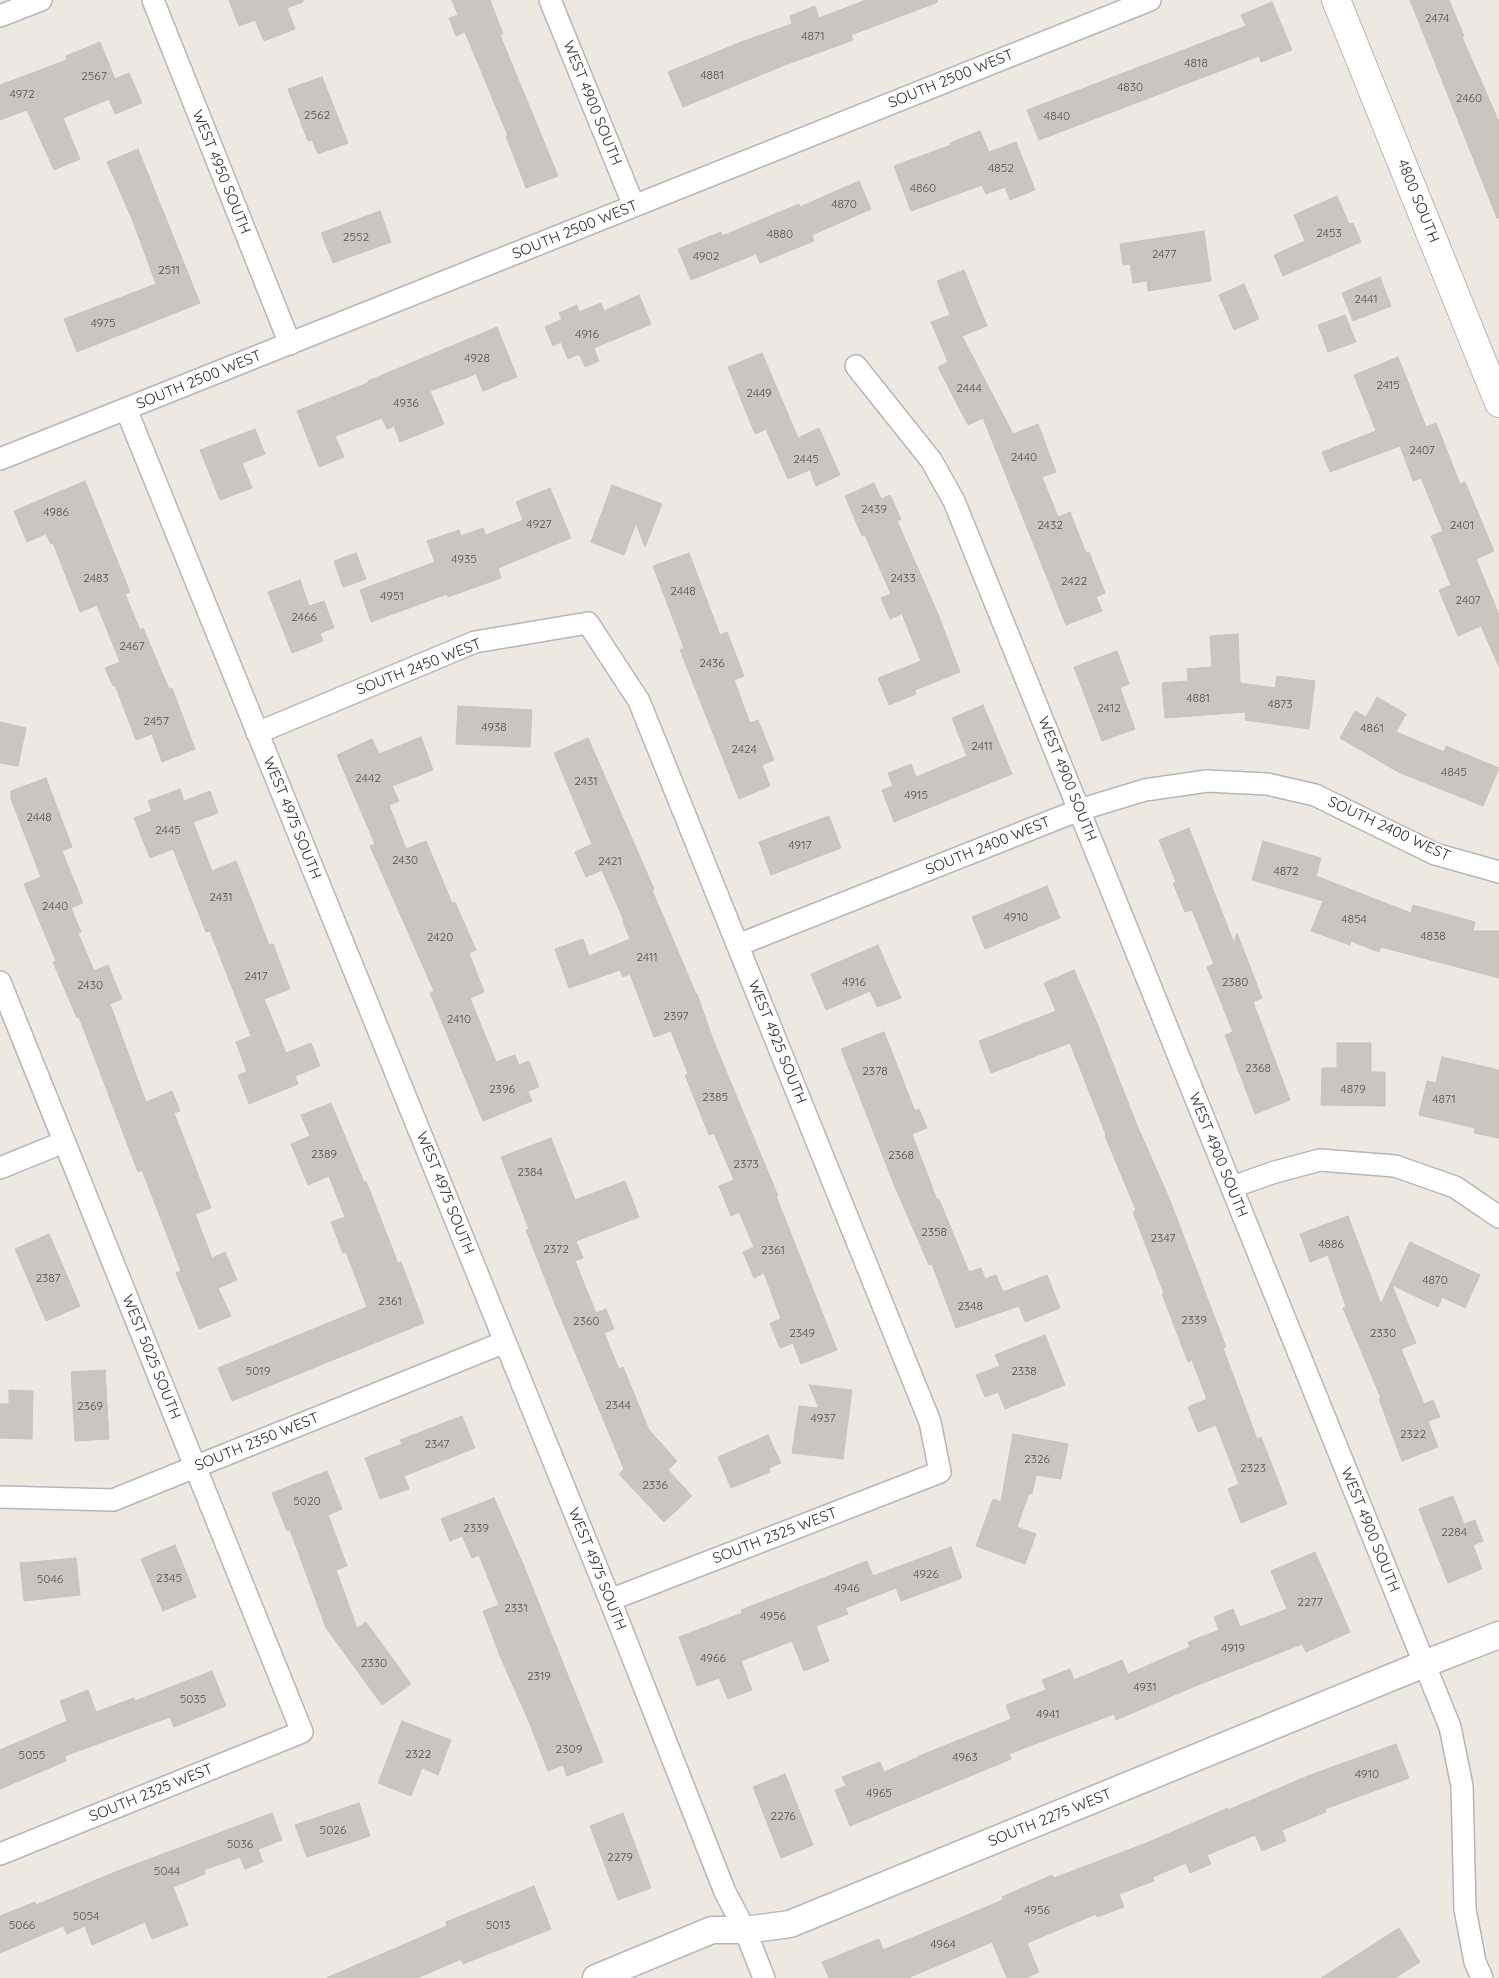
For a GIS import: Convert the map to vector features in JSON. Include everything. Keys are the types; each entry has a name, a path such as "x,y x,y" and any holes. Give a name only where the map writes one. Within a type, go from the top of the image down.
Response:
{"main road":[{"name":"4800 SOUTH","path":"1336,0 1499,403"}],"street":[{"path":"0,16 41,0"},
{"name":"WEST 4950 SOUTH","path":"153,0 290,344"},
{"name":"WEST 4900 SOUTH","path":"550,0 634,206"},
{"name":"SOUTH 2500 WEST","path":"0,459 1150,0"},
{"name":"WEST 4900 SOUTH","path":"856,366 931,460 954,501 1450,1727 1462,1786 1465,1909 1475,1962 1482,1978"},
{"name":"WEST 4975 SOUTH","path":"126,409 610,1600 725,1892 745,1930 764,1978"},
{"name":"SOUTH 2450 WEST","path":"257,733 474,642 588,623"},
{"name":"WEST 4925 SOUTH","path":"588,623 640,701 930,1422 940,1472"},
{"name":"SOUTH 2400 WEST","path":"738,945 1079,810 1154,788 1207,782 1267,784 1315,795 1435,854 1499,872"},
{"name":"WEST 5025 SOUTH","path":"0,982 302,1732"},
{"path":"0,1168 64,1142"},
{"path":"1232,1187 1275,1172 1320,1160 1395,1166 1454,1187 1499,1217"},
{"name":"SOUTH 2350 WEST","path":"0,1496 112,1500 505,1342"},
{"name":"SOUTH 2325 WEST","path":"610,1600 940,1472"},
{"name":"SOUTH 2275 WEST","path":"596,1978 712,1930 745,1930 790,1924 1499,1635"},
{"name":"SOUTH 2325 WEST","path":"0,1854 302,1732"}],"building":[{"path":"229,0 303,0 303,2 287,8 295,29 264,41 255,20 239,26"},
{"path":"452,0 490,0 503,34 500,35 558,176 526,188 506,136 508,136 465,32 456,36 449,18 458,15"},
{"path":"866,0 937,0 938,2 851,35 853,40 785,65 683,107 668,72 741,42 792,24 790,16 815,6 819,18"},
{"path":"1410,0 1449,0 1464,36 1462,37 1499,122 1499,218 1497,218"},
{"path":"1272,2 1292,50 1261,62 1259,56 1039,140 1027,110 1246,26 1241,15"},
{"path":"100,42 115,79 129,73 142,103 115,114 109,99 63,118 80,159 54,170 27,110 0,120 0,85 67,60 66,56"},
{"path":"322,77 348,143 318,154 312,140 308,141 288,89"},
{"path":"980,131 989,152 1016,142 1035,190 1010,200 1005,187 986,194 982,185 911,211 894,166 951,145 950,143"},
{"path":"138,149 200,303 77,352 64,319 156,284 132,219 107,162"},
{"path":"859,181 871,209 812,235 814,241 760,263 756,254 691,280 678,249 721,232 722,236 799,204 800,207"},
{"path":"1337,196 1349,224 1353,223 1361,242 1283,276 1274,255 1305,241 1294,215"},
{"path":"380,211 391,242 333,263 321,233"},
{"path":"1204,231 1211,281 1148,291 1147,281 1133,283 1130,264 1123,265 1120,244"},
{"path":"964,270 987,326 962,336 1013,434 1038,424 1056,472 1042,477 1058,517 1070,512 1086,553 1089,552 1105,593 1096,597 1102,611 1066,625 983,418 968,425 938,367 948,362 931,322 950,315 937,281"},
{"path":"1380,277 1391,306 1353,321 1342,293"},
{"path":"1244,284 1259,319 1234,330 1219,295"},
{"path":"639,295 651,324 594,348 599,361 585,367 579,354 568,359 561,342 553,346 545,327 562,319 559,313 577,305 579,312 601,303 604,311"},
{"path":"1345,315 1356,342 1328,352 1318,325"},
{"path":"497,327 517,377 483,391 476,374 430,391 444,424 400,442 394,426 387,429 382,418 335,436 344,457 319,467 297,411 368,383 368,381"},
{"path":"762,353 798,438 819,428 840,475 816,486 810,470 788,479 766,429 755,434 728,367"},
{"path":"1398,357 1426,427 1436,423 1460,484 1465,482 1494,551 1476,559 1499,615 1499,667 1481,626 1458,636 1439,590 1451,585 1431,536 1443,531 1421,478 1413,481 1400,446 1330,472 1322,452 1376,431 1354,375"},
{"path":"255,429 265,454 242,463 252,488 220,500 200,450"},
{"path":"85,481 130,592 125,594 140,630 143,628 169,689 172,688 195,749 162,762 152,734 136,740 115,685 113,686 105,668 120,662 97,605 80,612 53,543 51,544 46,534 27,542 14,511"},
{"path":"874,483 881,499 890,495 901,519 897,521 938,614 960,672 915,690 916,694 889,705 878,678 921,661 902,614 890,619 881,598 891,594 865,535 862,536 845,496"},
{"path":"612,485 662,504 645,547 636,523 624,555 591,542"},
{"path":"550,488 571,538 498,568 501,578 448,597 447,594 371,622 360,590 435,562 427,541 459,530 461,536 483,528 486,535 523,520 516,502"},
{"path":"356,553 366,579 343,587 334,561"},
{"path":"689,553 720,635 727,632 744,676 734,680 750,723 758,720 774,760 762,765 770,786 739,799 680,650 684,648 653,566"},
{"path":"300,580 309,606 324,601 334,628 320,633 323,641 292,653 268,592"},
{"path":"1238,634 1240,683 1275,688 1277,676 1315,681 1309,729 1245,720 1246,712 1165,718 1162,683 1188,681 1187,669 1212,667 1210,636"},
{"path":"1117,651 1129,684 1120,688 1135,729 1102,741 1074,667"},
{"path":"1377,697 1406,714 1396,732 1444,752 1446,746 1499,768 1483,806 1398,772 1340,738 1355,711 1366,717"},
{"path":"983,705 1012,774 894,822 882,790 893,786 888,773 911,764 916,777 967,756 952,718"},
{"path":"458,706 532,710 530,747 456,744"},
{"path":"0,722 26,728 18,766 0,763"},
{"path":"421,737 433,770 392,786 399,801 389,805 406,849 426,841 452,903 455,902 476,950 469,953 484,992 470,998 496,1062 515,1055 519,1065 529,1061 539,1087 528,1091 532,1101 483,1121 430,993 434,991 370,846 375,844 337,755 372,739 379,754"},
{"path":"588,738 654,889 652,890 697,994 714,1042 778,1196 776,1196 837,1350 801,1364 793,1343 780,1348 770,1323 781,1319 764,1273 754,1278 743,1252 754,1247 739,1212 731,1216 719,1186 734,1180 714,1133 709,1135 685,1075 688,1074 671,1031 654,1037 630,974 623,977 620,970 569,988 555,949 583,939 589,956 630,939 602,870 586,877 575,852 592,844 554,753"},
{"path":"46,778 72,847 62,851 83,903 71,908 81,932 78,933 94,971 108,965 122,999 110,1004 146,1102 172,1091 180,1111 174,1113 211,1208 195,1214 212,1258 225,1252 237,1280 218,1288 231,1316 199,1329 176,1273 181,1271 142,1170 138,1172 79,1017 77,1018 53,962 56,961 24,884 41,877 11,799 11,791"},
{"path":"180,789 184,801 210,791 218,813 193,822 212,871 236,861 269,945 273,944 290,989 264,999 286,1053 311,1043 320,1066 295,1076 298,1084 249,1104 238,1075 247,1072 236,1042 251,1036 210,931 206,932 173,849 150,858 134,818 152,811 148,801"},
{"path":"829,816 841,848 771,875 759,842"},
{"path":"1189,828 1234,943 1237,933 1262,998 1253,1002 1290,1100 1255,1114 1225,1035 1233,1032 1207,967 1214,964 1192,910 1185,912 1173,883 1176,882 1159,840"},
{"path":"1263,841 1321,858 1316,876 1411,913 1413,905 1475,922 1473,931 1499,931 1499,978 1381,947 1379,952 1351,941 1350,945 1311,931 1323,901 1252,880"},
{"path":"1047,886 1060,918 985,949 972,917"},
{"path":"878,945 901,998 877,1007 870,991 826,1010 811,974"},
{"path":"1074,970 1136,1123 1169,1198 1226,1347 1223,1348 1257,1439 1261,1437 1287,1504 1241,1523 1228,1489 1239,1484 1216,1425 1198,1432 1188,1407 1207,1399 1192,1360 1188,1362 1133,1212 1136,1210 1105,1136 1070,1043 991,1073 979,1041 1056,1011 1044,983"},
{"path":"884,1032 915,1111 919,1109 927,1128 912,1134 937,1200 939,1199 969,1272 981,1268 985,1279 996,1275 1003,1292 1047,1275 1060,1308 1025,1322 1019,1306 956,1328 932,1264 929,1265 895,1187 841,1049"},
{"path":"1337,1043 1371,1043 1371,1072 1385,1072 1385,1106 1321,1105 1322,1068 1337,1068"},
{"path":"1442,1057 1499,1070 1499,1138 1474,1133 1475,1128 1419,1115 1427,1081 1436,1083"},
{"path":"331,1103 364,1182 366,1181 398,1263 401,1262 424,1323 232,1401 218,1368 367,1307 346,1252 343,1253 331,1222 345,1217 329,1176 308,1185 291,1144 310,1136 301,1115"},
{"path":"551,1138 575,1200 625,1181 639,1217 576,1241 583,1258 575,1261 596,1313 606,1309 614,1329 604,1333 619,1369 623,1367 649,1430 677,1461 668,1470 692,1496 664,1522 619,1474 624,1469 555,1304 526,1230 529,1229 501,1157"},
{"path":"1348,1216 1381,1304 1410,1242 1480,1275 1465,1308 1442,1297 1438,1307 1392,1285 1416,1343 1401,1349 1424,1404 1433,1400 1440,1417 1428,1421 1438,1447 1402,1461 1379,1399 1381,1398 1343,1308 1346,1307 1328,1255 1310,1262 1300,1234"},
{"path":"49,1234 80,1306 46,1321 15,1249"},
{"path":"1045,1335 1065,1385 1005,1409 998,1392 985,1397 976,1375 1000,1366 995,1355"},
{"path":"105,1370 109,1439 75,1441 71,1372"},
{"path":"809,1385 852,1390 843,1459 792,1453 799,1406 819,1408"},
{"path":"9,1390 33,1391 32,1439 0,1438 0,1404 9,1404"},
{"path":"462,1416 475,1448 404,1476 409,1489 380,1499 365,1458 402,1444 400,1440"},
{"path":"1013,1434 1068,1444 1061,1479 1036,1475 1032,1494 1029,1493 1017,1527 1036,1534 1025,1564 976,1546 993,1499 1001,1502"},
{"path":"768,1435 781,1463 769,1468 770,1472 731,1488 718,1457"},
{"path":"327,1471 342,1509 328,1515 347,1566 336,1570 357,1628 366,1622 411,1684 382,1705 326,1628 290,1530 287,1531 272,1493"},
{"path":"1453,1496 1464,1524 1475,1520 1483,1541 1473,1545 1482,1569 1448,1583 1419,1509"},
{"path":"494,1498 523,1564 603,1762 567,1776 563,1765 548,1771 500,1656 483,1611 499,1605 479,1555 472,1558 462,1536 450,1541 441,1519"},
{"path":"175,1545 196,1597 163,1611 141,1559"},
{"path":"951,1547 962,1578 901,1601 896,1588 845,1608 848,1614 816,1626 829,1661 804,1671 792,1641 741,1661 752,1690 728,1699 719,1678 697,1686 679,1637 742,1613 741,1610 867,1561 873,1576"},
{"path":"1315,1552 1350,1632 1306,1652 1302,1644 1116,1720 1114,1714 1009,1754 1011,1759 850,1826 835,1790 846,1786 842,1777 880,1762 884,1772 1011,1719 1006,1705 1046,1690 1042,1680 1070,1669 1074,1680 1122,1660 1128,1674 1190,1647 1188,1642 1219,1630 1214,1617 1233,1609 1240,1627 1287,1609 1271,1571"},
{"path":"76,1558 80,1595 24,1601 20,1563"},
{"path":"212,1671 226,1706 174,1727 170,1717 65,1756 66,1761 0,1789 0,1750 67,1721 60,1701 88,1690 96,1712 134,1698 135,1701"},
{"path":"402,1721 451,1740 438,1775 422,1768 411,1796 378,1783"},
{"path":"1396,1744 1409,1778 1325,1809 1326,1812 1282,1830 1286,1841 1262,1851 1255,1835 1207,1855 1211,1864 1190,1873 1186,1863 1153,1877 1154,1881 1119,1894 1124,1907 1097,1917 1096,1914 1027,1943 1039,1972 1026,1978 1007,1978 992,1942 908,1978 829,1978 822,1962 879,1939 883,1950 1003,1900 1002,1897 1052,1875 1054,1878 1149,1842 1310,1775"},
{"path":"785,1774 813,1845 781,1858 753,1787"},
{"path":"359,1803 370,1836 307,1857 295,1825"},
{"path":"272,1813 282,1840 258,1849 263,1862 245,1869 240,1857 204,1870 205,1874 173,1887 188,1925 152,1939 145,1922 92,1945 85,1926 67,1934 63,1926 0,1953 0,1916 35,1902 36,1905 115,1872"},
{"path":"623,1813 651,1888 618,1900 590,1826"},
{"path":"534,1886 551,1929 463,1964 461,1959 417,1978 326,1978 447,1926 446,1922"},
{"path":"1399,1928 1420,1962 1395,1978 1321,1978"}]}
